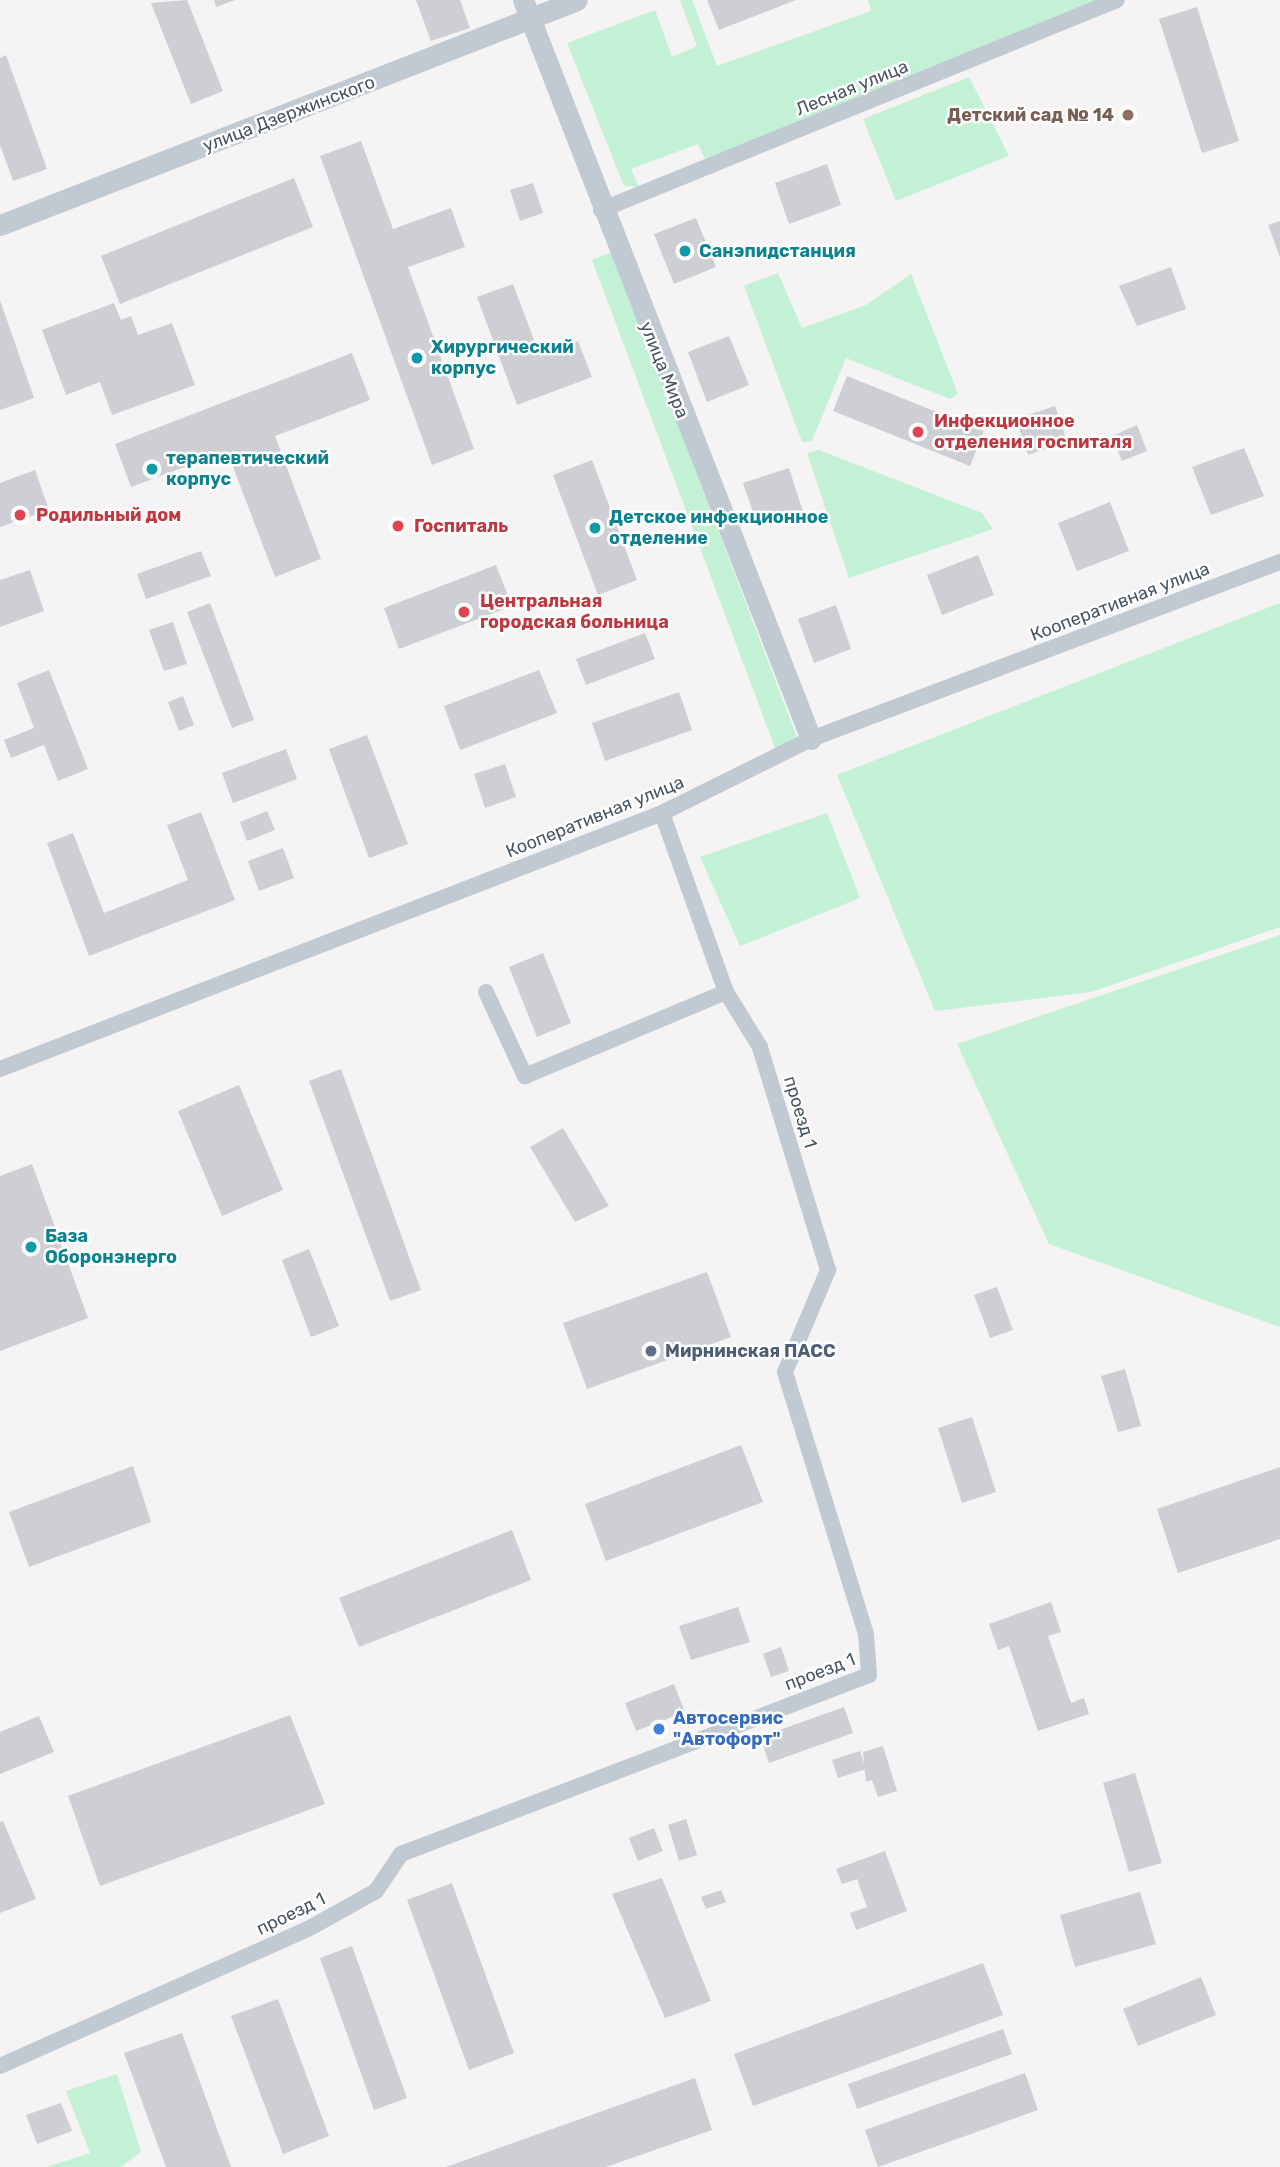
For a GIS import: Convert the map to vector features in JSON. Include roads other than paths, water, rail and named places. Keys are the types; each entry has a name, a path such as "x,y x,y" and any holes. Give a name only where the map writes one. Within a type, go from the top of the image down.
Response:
{"street":[{"name":"улица Дзержинского","path":"0,225 526,9 577,0"},
{"name":"Лесная улица","path":"601,210 1117,0"},
{"name":"улица Мира","path":"526,9 601,210 811,739"},
{"name":"Кооперативная улица","path":"0,1069 662,813 811,739 1280,562"},
{"name":"проезд 1","path":"0,2066 307,1929 376,1891 401,1854 869,1675 866,1634 785,1372 828,1270 760,1047 726,992 662,813"},
{"path":"486,992 525,1076 726,992"}],"place":[{"name":"Детский сад № 14","path":"1128,115"},
{"name":"Санэпидстанция","path":"685,251"},
{"name":"Хирургический корпус","path":"417,358"},
{"name":"Инфекционное отделения госпиталя","path":"918,432"},
{"name":"терапевтический корпус","path":"152,469"},
{"name":"Родильный дом","path":"20,515"},
{"name":"Госпиталь","path":"398,526"},
{"name":"Детское инфекционное отделение","path":"595,528"},
{"name":"Центральная городская больница","path":"464,612"},
{"name":"База Оборонэнерго","path":"31,1247"},
{"name":"Мирнинская ПАСС","path":"651,1351"},
{"name":"Автосервис \"Автофорт\"","path":"659,1729"}]}
